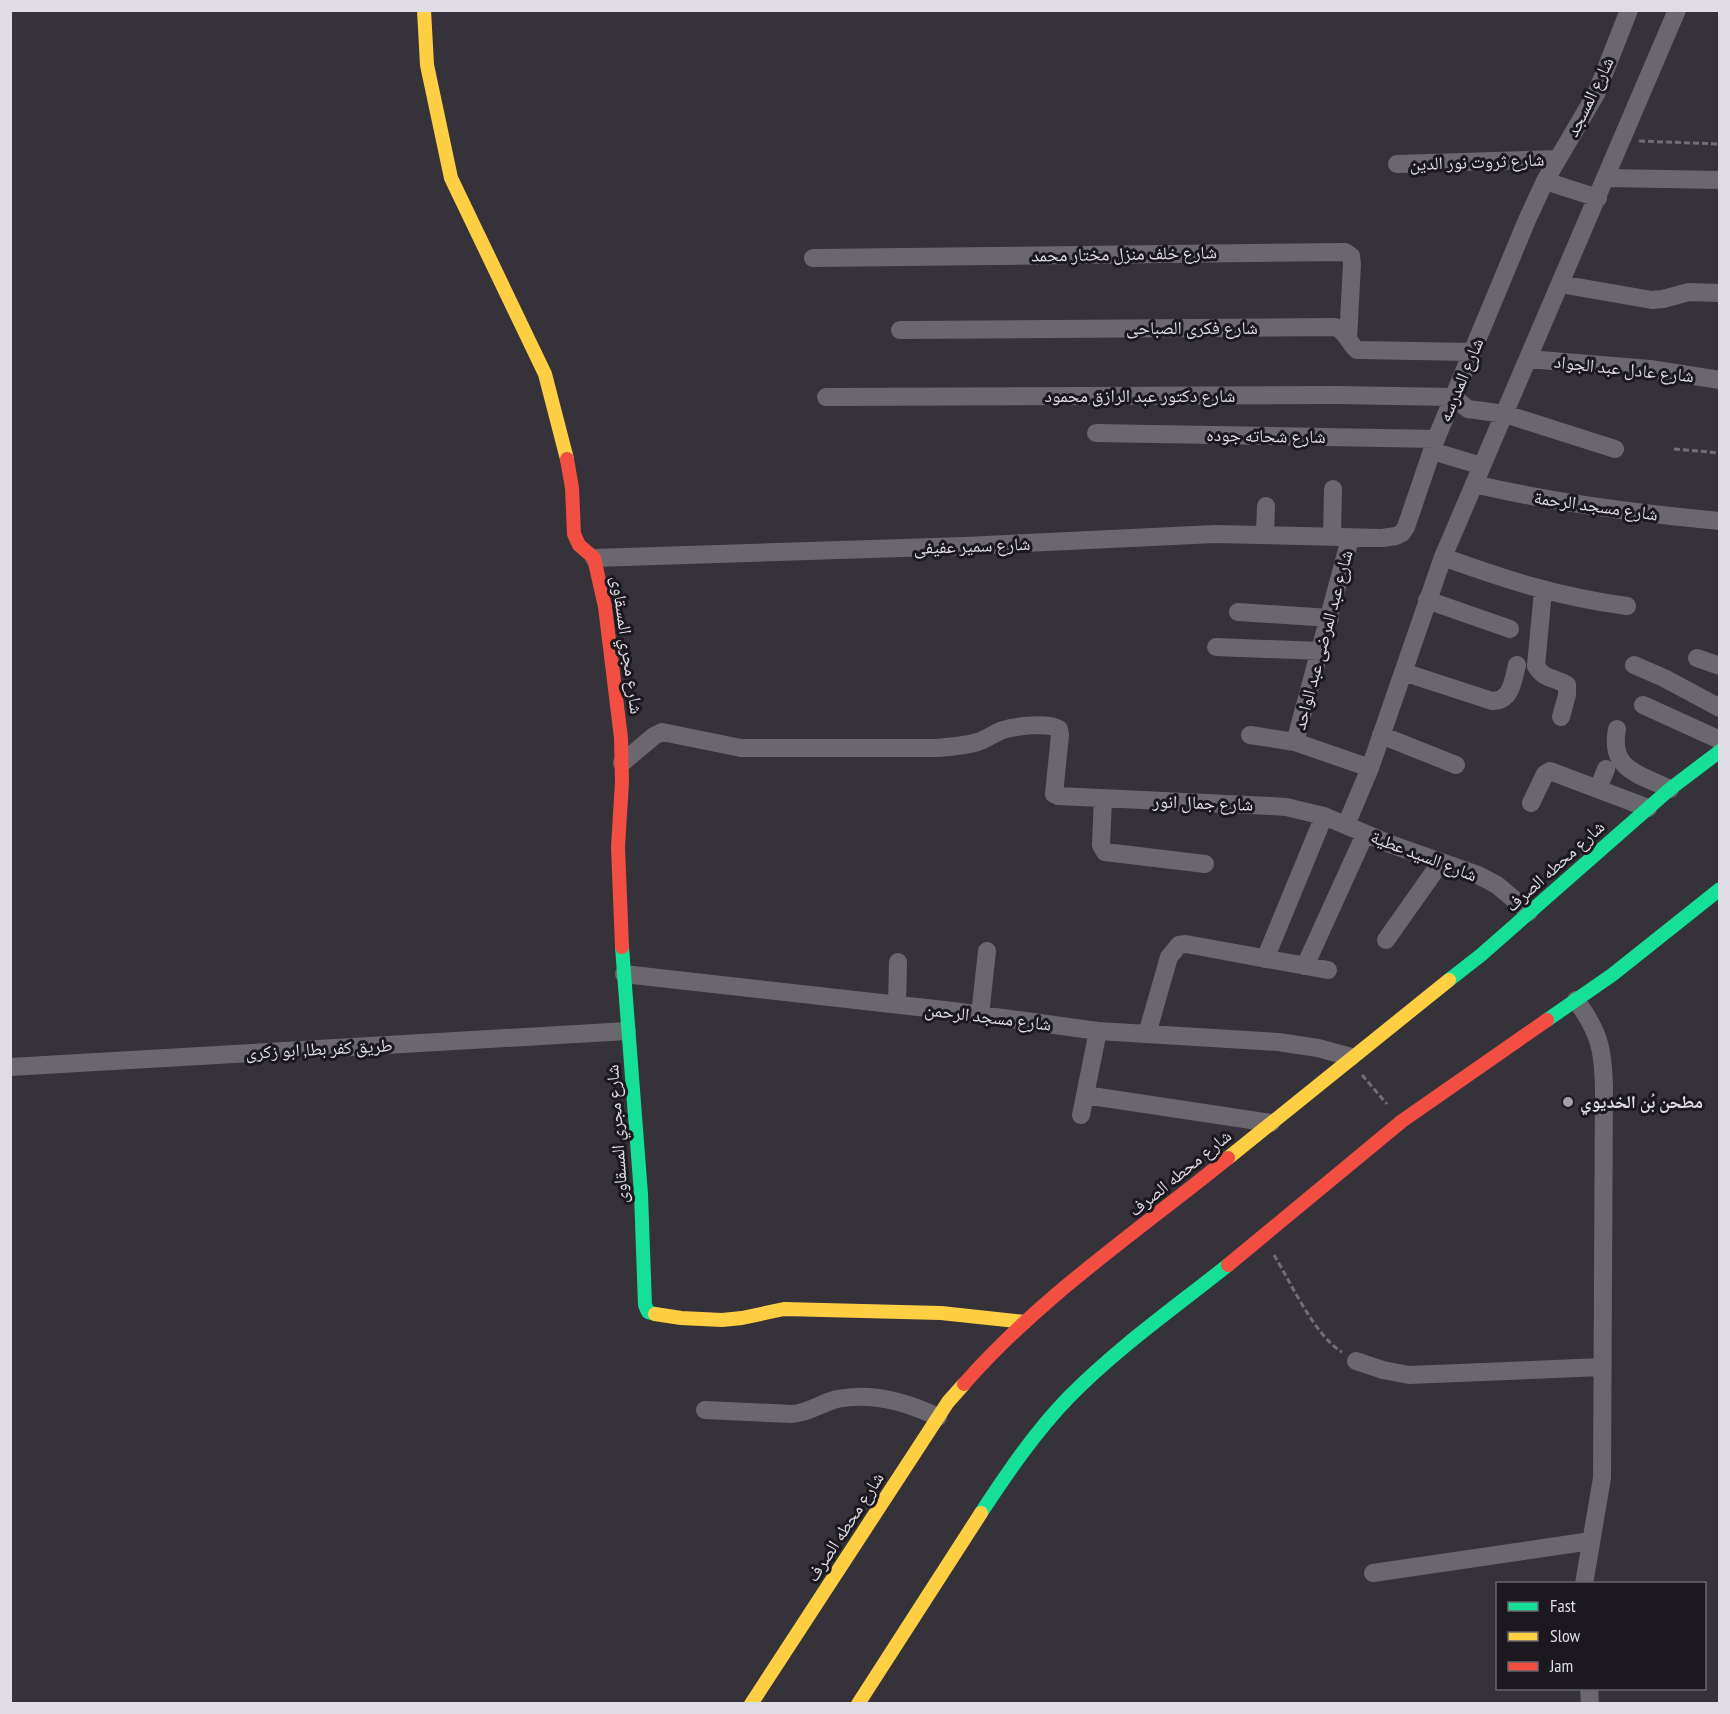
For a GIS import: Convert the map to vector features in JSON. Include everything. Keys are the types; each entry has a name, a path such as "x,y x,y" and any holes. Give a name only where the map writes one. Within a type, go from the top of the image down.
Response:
{"street":[{"name":"شارع مجري المسقاوى","path":"424,10 427,65 451,178 545,374 567,457 572,488 574,534 579,545 594,558 605,607 614,672 622,763 618,847 624,974 641,1194 643,1284 648,1312 664,1316 741,1319 771,1309 941,1313 1025,1322"},
{"name":"شارع المسجد","path":"1545,181 1596,94 1629,10"},
{"path":"1346,825 1370,768 1443,557 1677,10"},
{"name":"شارع ثروت نور الدين","path":"1397,164 1558,159"},
{"path":"1606,178 1719,180"},
{"path":"1545,181 1598,198"},
{"name":"شارع المدرسه","path":"1350,538 1389,538 1402,533 1406,527 1434,445 1545,181"},
{"name":"شارع خلف منزل مختار محمد","path":"813,258 1345,252 1351,256 1352,264 1348,339"},
{"path":"1560,284 1652,300 1689,292 1719,293"},
{"name":"شارع فكرى الصباحى","path":"900,330 1335,327 1340,329 1357,350 1473,352"},
{"name":"شارع عادل عبد الجواد","path":"1528,359 1650,369 1719,380"},
{"name":"شارع دكتور عبد الرازق محمود","path":"826,397 1325,395 1454,397"},
{"path":"1454,397 1468,409 1505,414 1615,449"},
{"name":"شارع شحاته جوده","path":"1096,433 1434,445 1482,466"},
{"name":"شارع مسجد الرحمة","path":"1474,484 1546,499 1635,513 1719,521"},
{"path":"1332,537 1333,489"},
{"path":"1265,534 1266,506"},
{"name":"شارع سمير عفيفى","path":"594,558 975,546 1215,534 1350,538"},
{"name":"شارع عبد المرضى عبد الواحد","path":"1295,742 1350,538"},
{"path":"1443,557 1543,591 1627,606"},
{"path":"1543,591 1536,666 1546,678 1563,683 1568,690 1561,717"},
{"path":"1427,600 1510,629"},
{"path":"1238,612 1330,618"},
{"path":"1216,647 1321,651"},
{"path":"1697,658 1719,666"},
{"path":"1403,672 1498,701 1509,694 1517,665"},
{"path":"1635,665 1719,708"},
{"path":"1643,705 1719,740"},
{"name":"شارع جمال انور","path":"622,763 662,732 741,748 936,748 962,746 981,741 1004,730 1025,726 1054,726 1059,729 1060,735 1054,789 1054,794 1058,796 1286,807 1324,816 1346,825"},
{"path":"1617,729 1615,748 1624,766 1670,789"},
{"path":"1250,735 1295,742 1370,768"},
{"path":"1381,735 1456,765"},
{"name":"شارع محطه الصرف","path":"752,1704 938,1417 969,1376 992,1352 1043,1305 1271,1123 1355,1064 1670,789 1719,751"},
{"path":"1598,789 1606,769"},
{"path":"1531,802 1545,774 1554,771 1648,808"},
{"path":"1103,799 1101,845 1105,852 1205,864"},
{"path":"1265,959 1324,816"},
{"name":"شارع السيد عطية","path":"1346,825 1478,875 1497,885 1529,912"},
{"path":"1305,966 1365,834"},
{"path":"1386,940 1441,862"},
{"path":"858,1704 1004,1478 1041,1428 1070,1396 1105,1363 1263,1237 1401,1121 1628,963 1719,890"},
{"path":"1147,1034 1169,957 1179,945 1186,944 1328,970"},
{"path":"980,1015 987,951"},
{"path":"897,1005 898,962"},
{"name":"شارع مسجد الرحمن","path":"624,974 897,1005 1098,1031 1278,1042 1318,1048 1355,1064"},
{"path":"1576,1000 1601,1044 1603,1064 1602,1478 1584,1582"},
{"name":"طريق كفر بطا, ابو زكرى","path":"10,1067 627,1031"},
{"path":"1081,1115 1098,1031"},
{"path":"1085,1095 1271,1123"},
{"path":"1356,1361 1408,1375 1602,1367"},
{"path":"705,1410 804,1413 835,1400 870,1397 918,1408 938,1417"},
{"path":"1373,1573 1591,1541"}],"path":[{"path":"1622,140 1719,144"},
{"path":"1674,449 1719,453"},
{"path":"1355,1064 1388,1105"},
{"path":"1263,1237 1320,1333 1334,1347 1356,1361"}],"traffic: fast":[{"path":"1449,980 1481,955 1670,789 1720,751"},
{"path":"1547,1020 1612,975 1720,889"},
{"path":"622,947 641,1194 645,1305 648,1312 655,1314"},
{"path":"981,1513 1033,1438 1069,1397 1126,1345 1228,1265"}],"traffic: slow":[{"path":"424,10 427,65 451,178 545,374 567,459"},
{"path":"1228,1158 1449,980"},
{"path":"655,1314 722,1320 784,1309 941,1313 1025,1322"},
{"path":"751,1704 948,1402 964,1384"},
{"path":"858,1704 981,1513"}],"traffic: jam":[{"path":"567,459 572,488 574,534 579,545 594,558 605,607 621,738 622,782 618,847 622,947"},
{"path":"1228,1265 1402,1121 1547,1020"},
{"path":"964,1384 993,1352 1057,1294 1228,1158"}],"place":[{"name":"مطحن بُن الخديوي","path":"1568,1102"}]}
